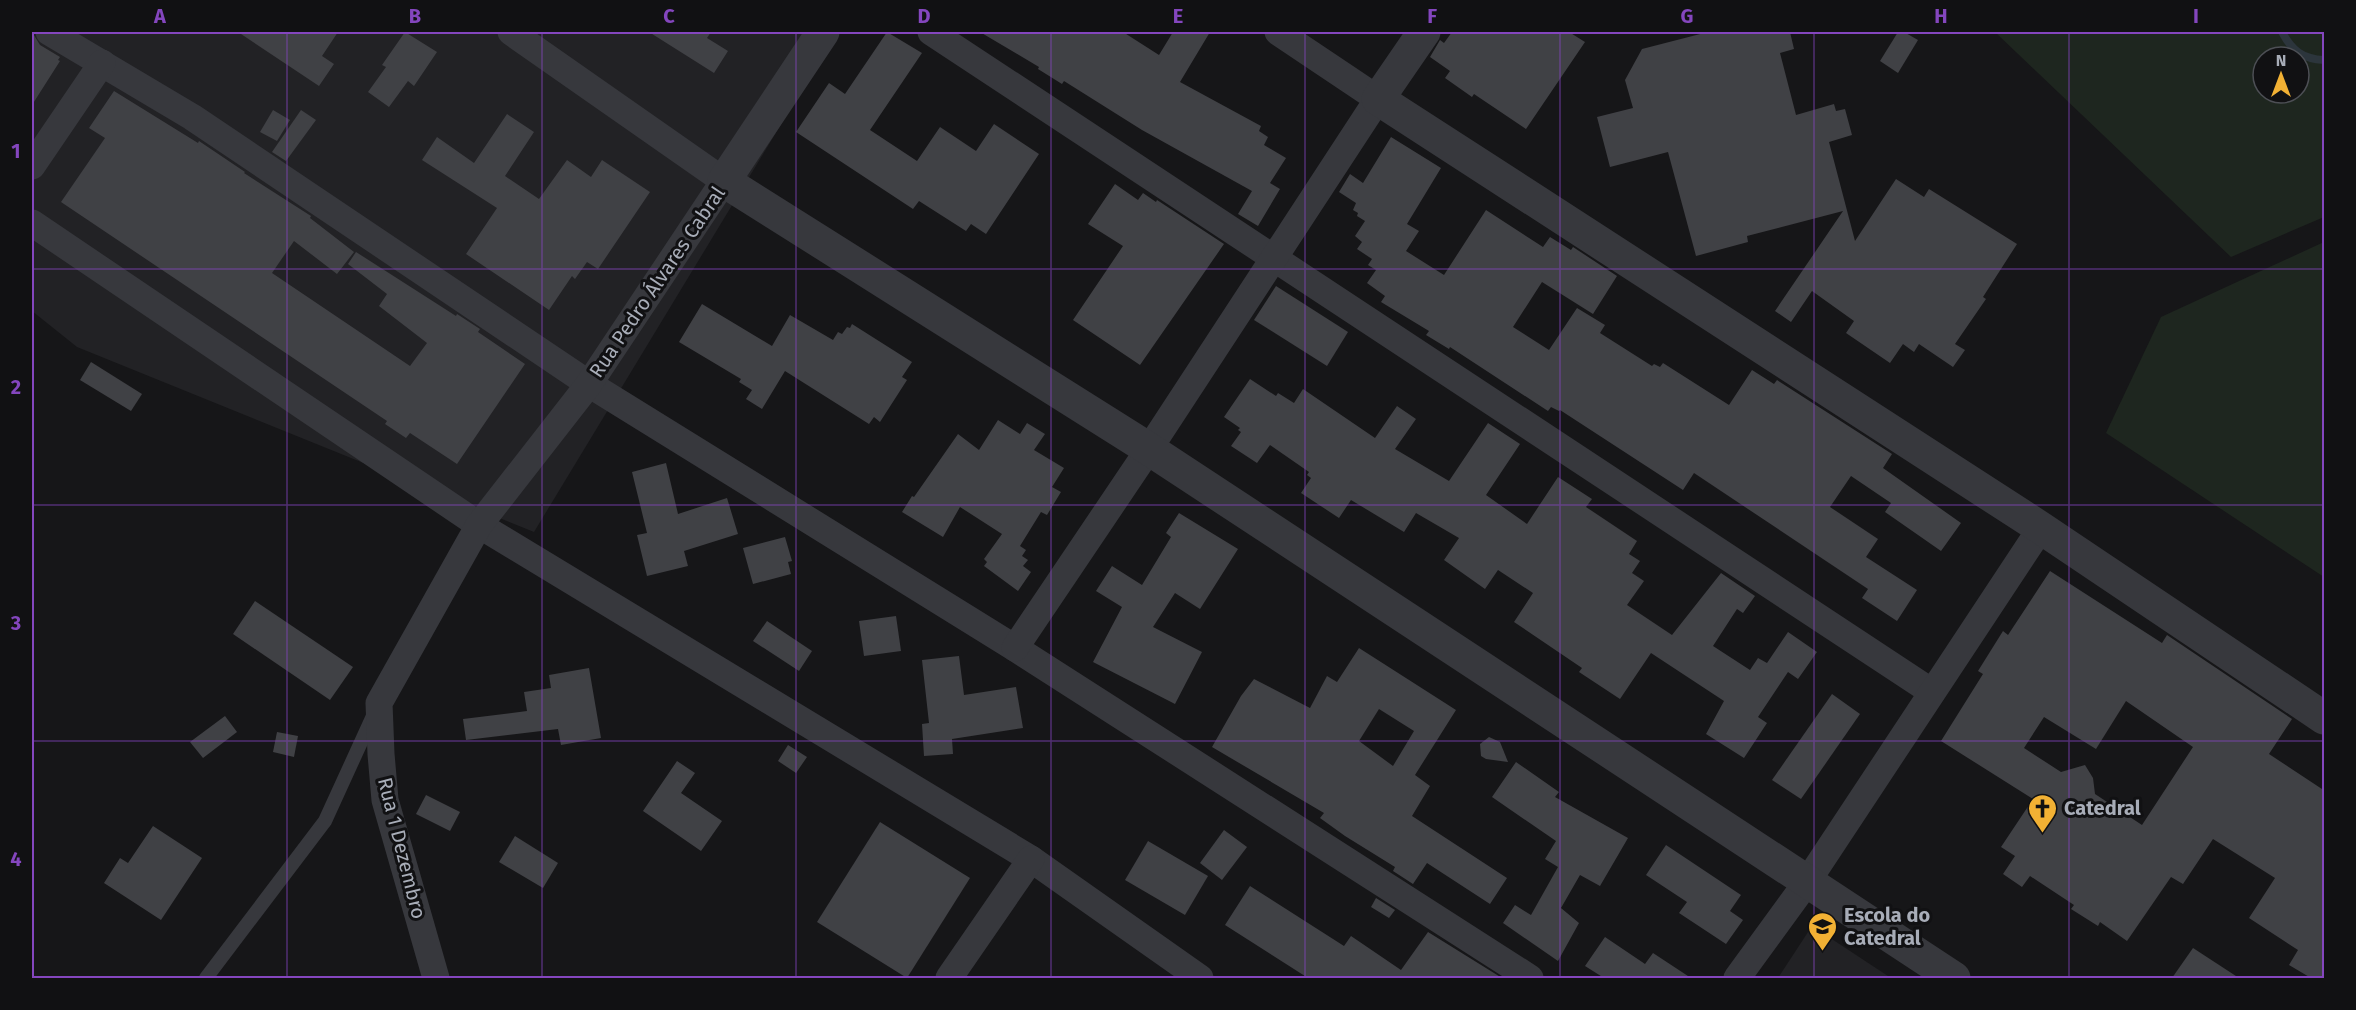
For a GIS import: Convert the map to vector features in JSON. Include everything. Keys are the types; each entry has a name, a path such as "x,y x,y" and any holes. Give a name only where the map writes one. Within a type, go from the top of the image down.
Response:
{"street":[{"path":"49,32 192,117 589,384 1015,648 1530,978"},
{"name":"Rua Pedro Álvares Cabral","path":"479,525 589,384 823,32"},
{"path":"932,32 1932,692"},
{"path":"1278,32 2041,528 2325,718"},
{"path":"1015,648 1424,32"},
{"path":"522,35 724,181 1149,448 1954,978"},
{"path":"32,166 102,63"},
{"path":"32,223 479,525 1031,859 1200,978"},
{"path":"379,703 479,525"},
{"path":"1737,978 1807,882 2041,528"},
{"name":"Rua 1 Dezembro","path":"379,703 386,800 436,978"},
{"path":"949,978 1031,859"}],"lane":[{"path":"206,978 325,821 379,703"}],"shaded area":[{"path":"32,32 837,32 534,532 77,347 32,311"},
{"path":"1995,32 2324,32 2324,217 2231,257"},
{"path":"2324,242 2324,577 2106,433 2161,317"},
{"name":"Escola do Catedral","path":"1812,926 1891,978 1778,978"}],"building":[{"path":"32,32 40,45 60,57 58,60 60,61 32,105"},
{"path":"238,32 338,32 322,56 334,64 319,86"},
{"path":"405,32 437,52 414,86 408,81 389,107 368,92 386,67 382,65"},
{"path":"649,32 711,32 707,38 728,51 714,73"},
{"path":"887,32 922,53 870,130 917,161 940,127 976,151 994,124 1039,154 986,234 971,224 966,231 919,201 913,209 796,132 829,83 845,94"},
{"path":"980,32 1123,32 1159,55 1173,32 1210,32 1180,82 1261,126 1259,131 1268,137 1264,145 1286,158 1270,183 1280,189 1258,226 1238,214 1252,191 1142,130 1064,81 1062,84 1038,69 1039,67"},
{"path":"1452,32 1569,32 1585,42 1526,129 1474,94 1472,97 1445,78 1450,71 1430,57 1440,40 1444,43"},
{"path":"1708,32 1790,32 1794,49 1780,53 1796,115 1834,104 1836,111 1845,109 1852,135 1829,142 1855,241 1896,179 1924,197 1929,189 2017,244 1983,297 1986,299 1955,344 1965,350 1953,367 1919,344 1914,352 1903,344 1890,363 1846,333 1854,321 1812,291 1791,322 1775,311 1843,211 1747,236 1748,242 1696,256 1668,152 1610,167 1597,117 1633,108 1625,80 1642,49"},
{"path":"1898,32 1904,32 1918,40 1898,73 1880,61"},
{"path":"114,91 198,143 199,141 311,216 310,218 354,252 337,274 294,241 272,273 410,366 427,343 379,306 387,294 348,264 356,252 480,329 478,332 525,364 457,464 410,433 406,438 385,424 387,421 61,202 105,138 89,128"},
{"path":"273,110 290,120 277,141 260,132"},
{"path":"301,110 316,120 286,161 272,152"},
{"path":"507,114 534,132 505,176 539,199 567,160 591,177 602,160 650,192 598,269 587,262 575,279 572,276 549,310 466,254 497,208 422,160 437,137 474,163"},
{"path":"1391,137 1441,168 1407,224 1419,231 1406,251 1444,275 1486,210 1543,247 1550,237 1571,250 1573,247 1617,276 1593,314 1542,282 1513,327 1549,350 1577,308 1605,325 1600,333 1652,366 1654,364 1660,367 1663,363 1729,405 1752,370 1774,384 1777,380 1892,454 1883,468 1961,523 1941,551 1885,512 1891,503 1851,476 1830,507 1878,539 1866,557 1917,590 1897,621 1862,598 1868,589 1694,473 1683,490 1560,410 1551,407 1548,411 1450,347 1449,349 1426,335 1429,331 1381,302 1385,296 1367,283 1376,270 1368,265 1372,259 1357,249 1362,242 1355,236 1365,221 1353,210 1356,203 1339,192 1350,174 1363,183"},
{"path":"1115,184 1138,200 1143,193 1156,202 1157,200 1224,244 1140,365 1073,320 1123,246 1088,224"},
{"path":"1276,286 1348,332 1327,366 1254,320"},
{"path":"702,304 772,346 790,315 833,340 838,332 842,334 852,324 912,362 902,377 907,380 880,422 874,417 869,424 785,371 762,409 746,399 752,390 739,382 741,379 679,342"},
{"path":"91,362 142,394 131,411 80,380"},
{"path":"1250,379 1276,396 1278,393 1294,403 1303,389 1375,438 1397,406 1416,419 1395,449 1449,481 1488,423 1520,444 1486,495 1527,524 1558,477 1592,499 1586,507 1637,541 1629,554 1640,561 1632,573 1644,581 1627,605 1672,635 1721,573 1755,596 1743,613 1737,609 1713,646 1750,670 1758,658 1767,663 1788,632 1817,652 1798,679 1788,672 1758,717 1767,723 1744,758 1706,734 1724,701 1651,653 1620,699 1579,672 1582,668 1514,622 1533,593 1498,570 1485,589 1444,560 1459,538 1416,513 1404,532 1351,500 1339,518 1301,493 1311,478 1307,475 1309,472 1270,445 1257,463 1231,446 1241,432 1238,430 1240,428 1224,417"},
{"path":"998,420 1020,434 1027,423 1045,434 1034,450 1064,468 1052,487 1061,492 1047,515 1041,512 1020,546 1026,550 1022,556 1028,560 1023,566 1031,572 1018,591 984,566 987,562 984,559 1002,534 960,507 943,537 902,512 958,434 979,450"},
{"path":"666,463 678,514 727,498 738,534 684,551 688,566 647,576 637,535 647,533 632,472"},
{"path":"1179,513 1238,549 1200,609 1175,593 1153,627 1202,652 1175,704 1093,662 1122,607 1096,591 1112,566 1142,585 1171,537 1166,533"},
{"path":"785,537 792,561 788,562 791,574 753,584 743,548"},
{"path":"2050,571 2162,643 2167,635 2292,719 2269,754 2325,791 2325,978 2311,978 2289,965 2298,950 2249,918 2275,878 2213,839 2183,884 2171,877 2127,941 2100,922 2098,926 2071,909 2074,905 2030,876 2022,887 2003,874 2015,856 2001,847 2033,799 1941,741 1983,674 1978,671 2003,631 2008,635","holes":["2126,701 2193,747 2142,825 2095,794 2093,778 2085,765 2061,772 2024,748 2044,717 2096,749"]},
{"path":"255,601 353,667 330,700 233,634"},
{"path":"896,616 901,651 864,656 859,621"},
{"path":"767,621 812,651 799,671 753,641"},
{"path":"1359,648 1456,710 1415,775 1430,786 1412,816 1507,878 1490,904 1427,863 1413,884 1393,871 1395,867 1320,818 1324,813 1212,747 1241,696 1254,679 1310,708 1327,676 1337,682","holes":["1379,709 1414,731 1393,766 1359,741"]},
{"path":"959,656 964,695 1016,687 1023,728 952,739 953,754 924,756 922,724 929,723 922,660"},
{"path":"589,668 601,738 561,745 558,729 466,740 463,719 527,711 524,692 551,688 549,675"},
{"path":"1832,694 1860,714 1801,799 1772,780"},
{"path":"225,716 237,732 203,758 190,742"},
{"path":"277,732 298,736 294,757 273,752"},
{"path":"1489,737 1500,742 1508,762 1486,759 1481,756 1480,744"},
{"path":"788,745 807,757 796,773 778,761"},
{"path":"677,761 695,773 681,793 722,821 701,851 643,811"},
{"path":"1516,762 1559,792 1555,797 1628,838 1600,886 1580,875 1561,908 1579,923 1558,961 1503,923 1515,905 1531,915 1558,867 1545,859 1556,841 1492,797"},
{"path":"426,795 460,812 450,831 416,814"},
{"path":"880,822 970,878 907,978 817,922"},
{"path":"153,826 202,858 161,920 104,883 120,858 128,863"},
{"path":"1224,830 1247,847 1222,880 1200,863"},
{"path":"515,836 558,863 543,888 499,862"},
{"path":"1148,841 1208,876 1185,915 1125,880"},
{"path":"1666,845 1741,895 1730,911 1743,920 1726,944 1679,913 1687,902 1646,875"},
{"path":"1250,886 1344,946 1351,936 1401,970 1428,932 1502,978 1308,978 1225,925"},
{"path":"1376,898 1395,910 1389,918 1371,907"},
{"path":"1605,937 1645,964 1653,953 1691,978 1604,978 1585,966"},
{"path":"2193,948 2239,978 2172,978"}],"waterway":[{"path":"2282,32 2299,53 2310,58 2324,60"}],"place":[{"name":"Catedral","path":"2043,834"},
{"name":"Escola do Catedral","path":"1823,952"}]}
